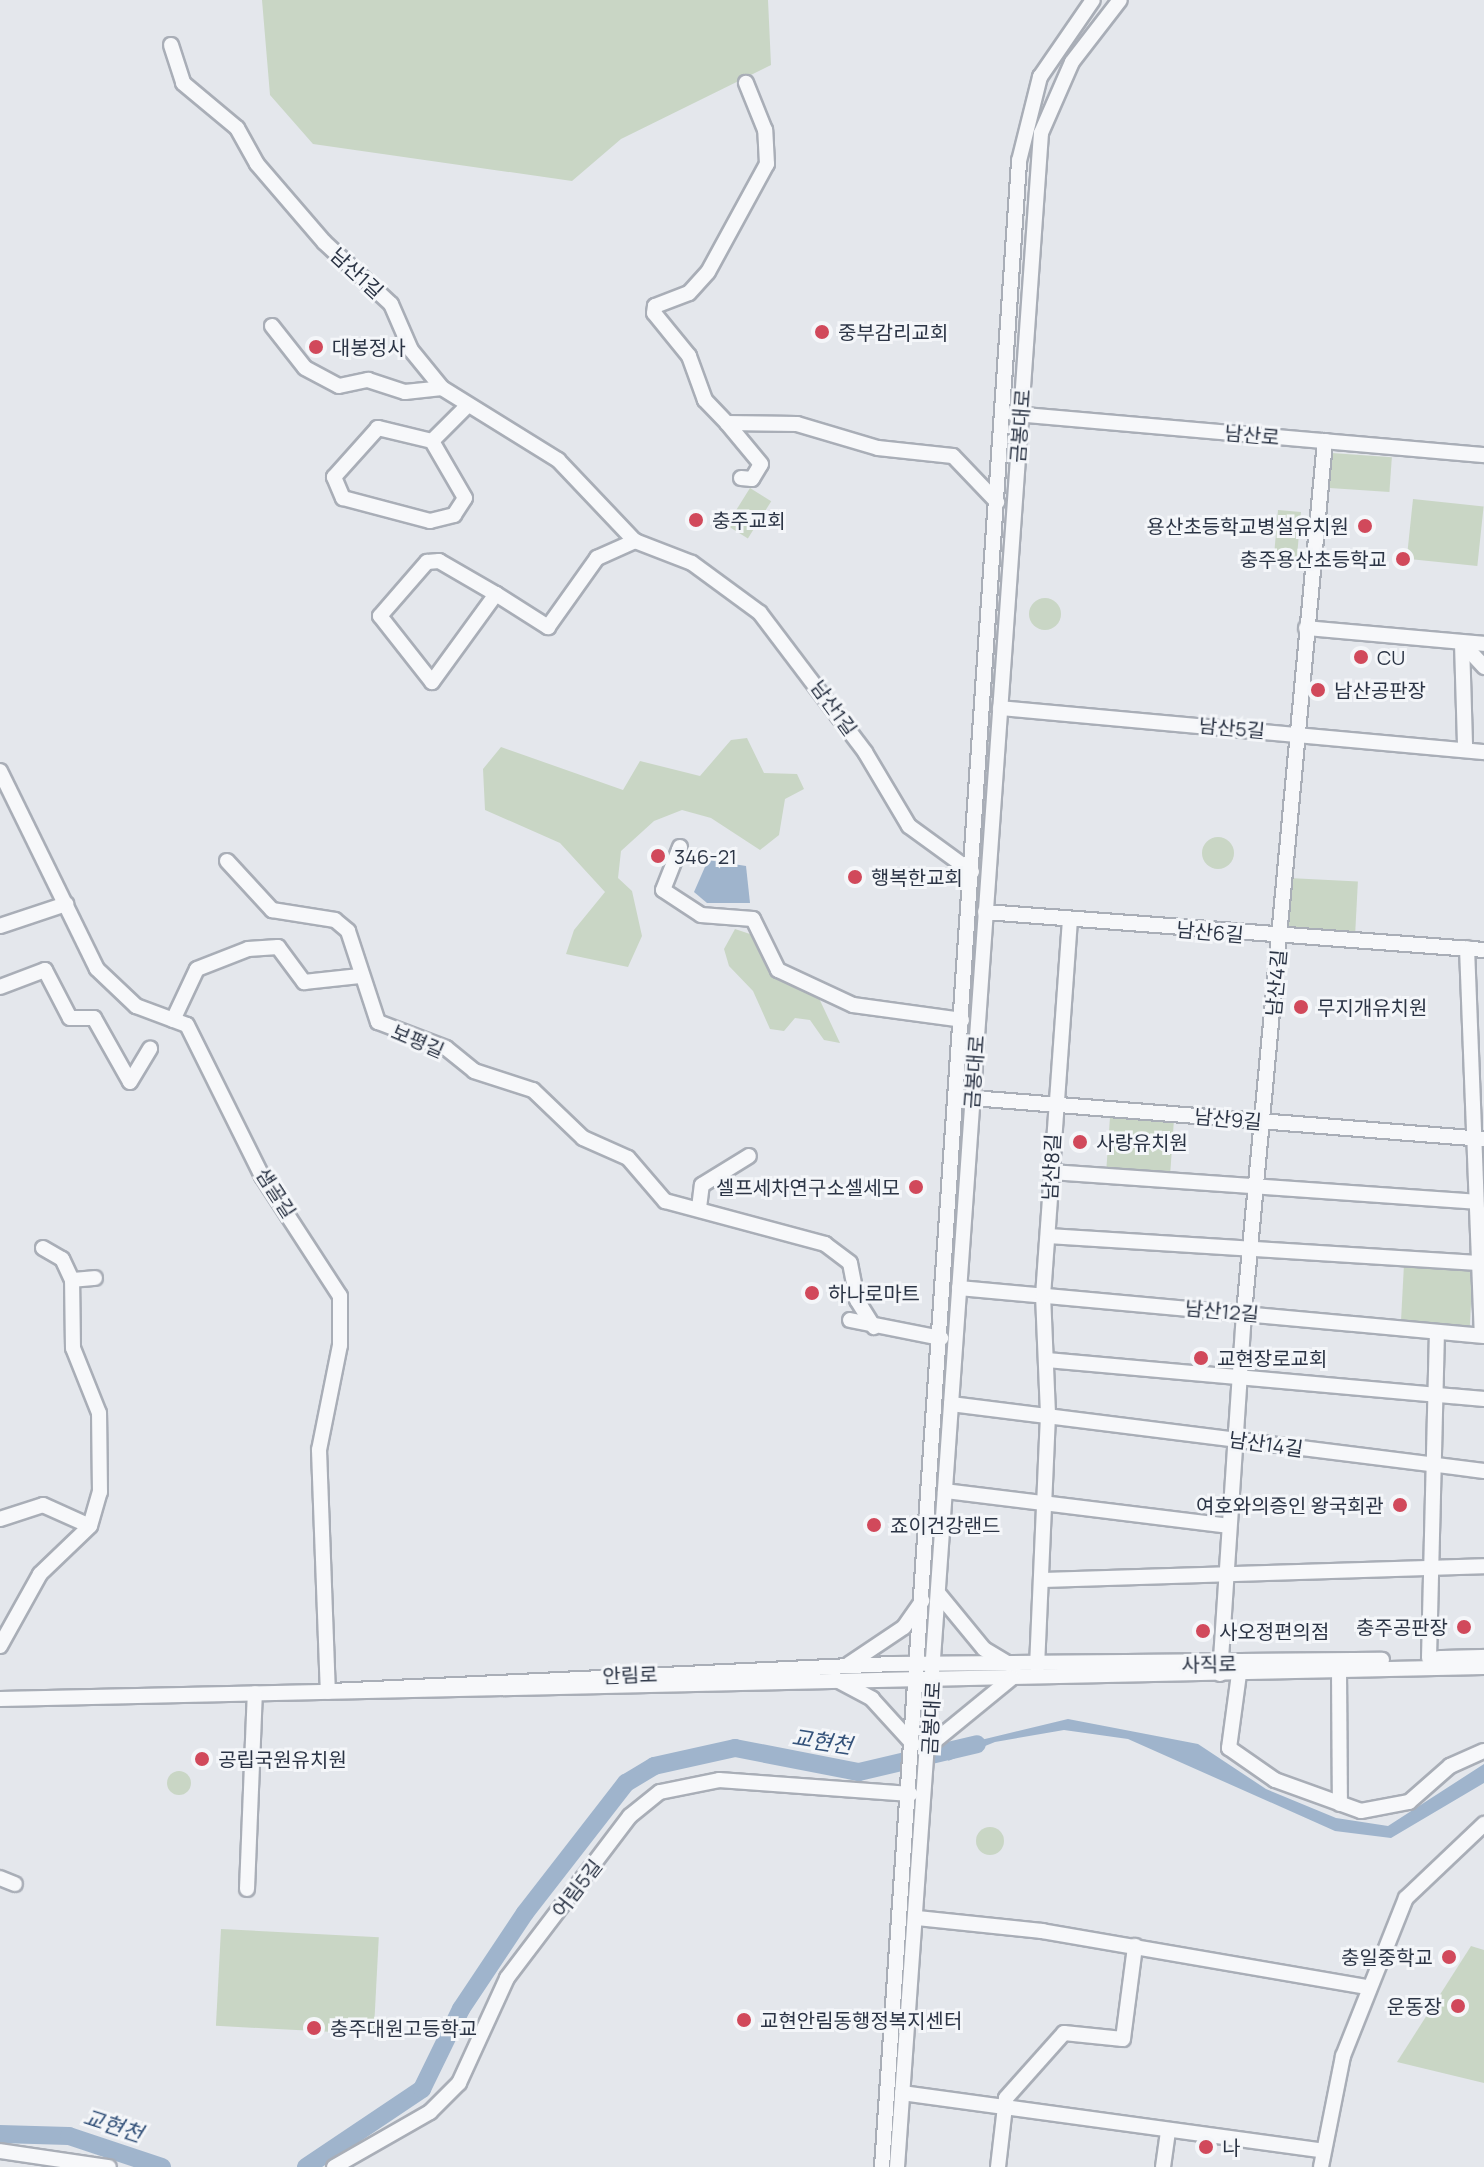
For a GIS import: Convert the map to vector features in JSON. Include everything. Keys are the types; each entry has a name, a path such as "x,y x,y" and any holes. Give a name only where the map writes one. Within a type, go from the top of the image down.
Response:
{"street":[{"name":"금봉대로","path":"882,2167 1024,126 1051,57 1093,0"},
{"name":"금봉대로","path":"897,2167 927,1794 945,1491 1041,133 1072,62 1120,0"},
{"name":"남산1길","path":"171,45 183,83 237,128 257,164 324,242 391,304 411,350 442,388 558,460 635,541 692,563 760,613 865,752 909,826 972,872"},
{"path":"741,478 752,479 761,464 705,400 689,356 654,313 655,306 689,293 708,272 767,164 765,130 746,83"},
{"path":"272,326 305,368 339,386 368,380 405,392 442,388"},
{"path":"432,441 467,406"},
{"name":"남산로","path":"1003,413 1484,455"},
{"path":"727,423 797,424 878,448 936,451 953,456 997,502"},
{"path":"378,428 432,441 465,498 454,515 430,521 343,498 334,477 378,428"},
{"name":"남산4길","path":"1220,1669 1244,1313 1325,441"},
{"path":"496,594 432,682 380,616 427,562 439,561 496,594 548,627 597,558 635,541"},
{"path":"1306,628 1484,644"},
{"path":"1462,643 1484,667"},
{"path":"1462,643 1465,747"},
{"name":"남산5길","path":"1000,708 1465,747 1484,752"},
{"name":"샘골길","path":"0,771 97,969 136,1006 187,1025 262,1176 340,1296 340,1345 319,1450 328,1692"},
{"path":"680,847 663,890 701,915 753,919 778,970 853,1005 962,1020"},
{"name":"보평길","path":"227,861 272,910 335,920 348,931 360,976 378,1022 446,1048 474,1071 533,1090 583,1138 628,1158 665,1201 825,1244 850,1263 857,1300 874,1327"},
{"path":"0,926 66,904"},
{"name":"남산6길","path":"985,912 1280,938 1484,950"},
{"name":"남산8길","path":"1048,1414 1043,1296 1054,1106 1070,920"},
{"path":"173,1020 197,969 248,949 278,947 304,982 360,976"},
{"path":"1467,948 1479,1138 1476,1202 1483,1336"},
{"path":"0,987 45,970 70,1018 94,1018 130,1082 150,1049"},
{"name":"남산9길","path":"972,1098 1479,1138"},
{"path":"699,1208 702,1185 749,1156"},
{"path":"1051,1172 1476,1202"},
{"path":"1048,1236 1478,1263"},
{"path":"0,1646 40,1574 90,1526 100,1492 99,1413 73,1348 72,1280 62,1259 43,1248"},
{"path":"72,1280 95,1278"},
{"name":"남산12길","path":"959,1288 1483,1336"},
{"path":"850,1320 941,1338"},
{"path":"1429,1658 1437,1332"},
{"path":"1047,1360 1434,1397 1484,1399"},
{"name":"남산14길","path":"951,1404 1484,1471"},
{"path":"1037,1667 1047,1503 1048,1414"},
{"path":"945,1491 1229,1526"},
{"path":"0,1519 43,1505 90,1526"},
{"path":"1042,1580 1484,1566"},
{"path":"930,1745 1013,1672 984,1649 938,1593"},
{"path":"913,1744 872,1699 840,1674 904,1627 922,1600"},
{"name":"사직로","path":"934,1671 1220,1669 1484,1657"},
{"name":"사직로","path":"1013,1672 1037,1667 1220,1669 1239,1674 1484,1667"},
{"name":"안림로","path":"0,1699 328,1692 352,1685 934,1671"},
{"path":"1339,1671 1340,1804"},
{"name":"사직로","path":"1239,1674 1229,1748 1275,1780 1361,1811 1409,1802 1450,1766 1484,1751"},
{"path":"247,1889 255,1693"},
{"name":"어림5길","path":"334,2167 430,2112 459,2083 507,1978 630,1816 660,1792 719,1780 910,1794"},
{"path":"1321,2167 1366,1987 1406,1898 1484,1824"},
{"path":"0,1878 15,1884"},
{"path":"917,1918 1135,1946 1366,1987"},
{"path":"998,2167 1002,2109 1064,2033 1123,2039 1135,1946"},
{"path":"902,2093 1323,2151"},
{"path":"1163,2167 1168,2131"},
{"path":"0,2151 109,2167"}],"green space":[{"path":"262,0 768,0 771,65 621,139 572,181 313,144 270,95"},
{"path":"1332,453 1392,457 1389,492 1330,488"},
{"path":"750,488 771,501 748,539 727,525"},
{"path":"1413,499 1484,506 1477,566 1407,559"},
{"path":"1278,510 1301,512 1297,558 1274,556"},
{"path":"1045,598 1056,603 1061,614 1056,625 1045,630 1034,625 1029,614 1034,603"},
{"path":"747,738 764,773 797,774 804,789 785,799 779,835 760,850 711,818 682,810 654,821 621,851 618,878 632,891 642,936 628,967 566,954 574,930 605,892 560,843 485,810 483,769 501,747 623,790 640,761 700,776 731,740"},
{"path":"1218,837 1229,842 1234,853 1229,864 1218,869 1207,864 1202,853 1207,842"},
{"path":"1289,878 1358,882 1355,935 1286,931"},
{"path":"735,929 753,935 768,965 817,994 840,1043 824,1040 810,1020 795,1018 784,1031 770,1029 753,991 729,966 724,949"},
{"path":"1110,1117 1174,1121 1170,1174 1106,1170"},
{"path":"1404,1264 1473,1268 1470,1326 1401,1322"},
{"path":"179,1771 190,1778 191,1783 184,1794 179,1795 168,1788 167,1783 174,1772"},
{"path":"990,1827 1000,1831 1004,1841 1000,1851 990,1855 980,1851 976,1841 980,1831"},
{"path":"221,1929 379,1937 374,2034 216,2026"},
{"name":"운동장","path":"1471,1946 1484,1950 1484,2083 1397,2062"}],"water":[{"path":"708,860 746,866 750,903 707,903 694,892"},
{"path":"1068,1719 1198,1744 1266,1789 1336,1818 1388,1826 1484,1764 1484,1783 1391,1838 1335,1831 1128,1739 1064,1730 995,1742 948,1761 956,1746"}],"waterway":[{"name":"교현천","path":"306,2167 422,2089 461,2009 525,1913 626,1783 654,1766 735,1748 859,1772 977,1744"},
{"name":"교현천","path":"0,2134 69,2136 162,2167"}],"place":[{"name":"중부감리교회","path":"822,332"},
{"name":"대봉정사","path":"316,347"},
{"name":"충주교회","path":"696,520"},
{"name":"용산초등학교병설유치원","path":"1365,526"},
{"name":"충주용산초등학교","path":"1403,559"},
{"name":"CU","path":"1361,657"},
{"name":"남산공판장","path":"1318,690"},
{"name":"346-21","path":"658,856"},
{"name":"행복한교회","path":"855,877"},
{"name":"무지개유치원","path":"1301,1007"},
{"name":"사랑유치원","path":"1080,1142"},
{"name":"셀프세차연구소셀세모","path":"916,1187"},
{"name":"하나로마트","path":"812,1293"},
{"name":"교현장로교회","path":"1201,1358"},
{"name":"여호와의증인 왕국회관","path":"1400,1505"},
{"name":"죠이건강랜드","path":"874,1525"},
{"name":"충주공판장","path":"1464,1627"},
{"name":"사오정편의점","path":"1203,1631"},
{"name":"공립국원유치원","path":"202,1759"},
{"name":"충일중학교","path":"1449,1957"},
{"name":"운동장","path":"1458,2006"},
{"name":"교현안림동행정복지센터","path":"744,2020"},
{"name":"충주대원고등학교","path":"314,2028"},
{"name":"나","path":"1206,2147"}]}
